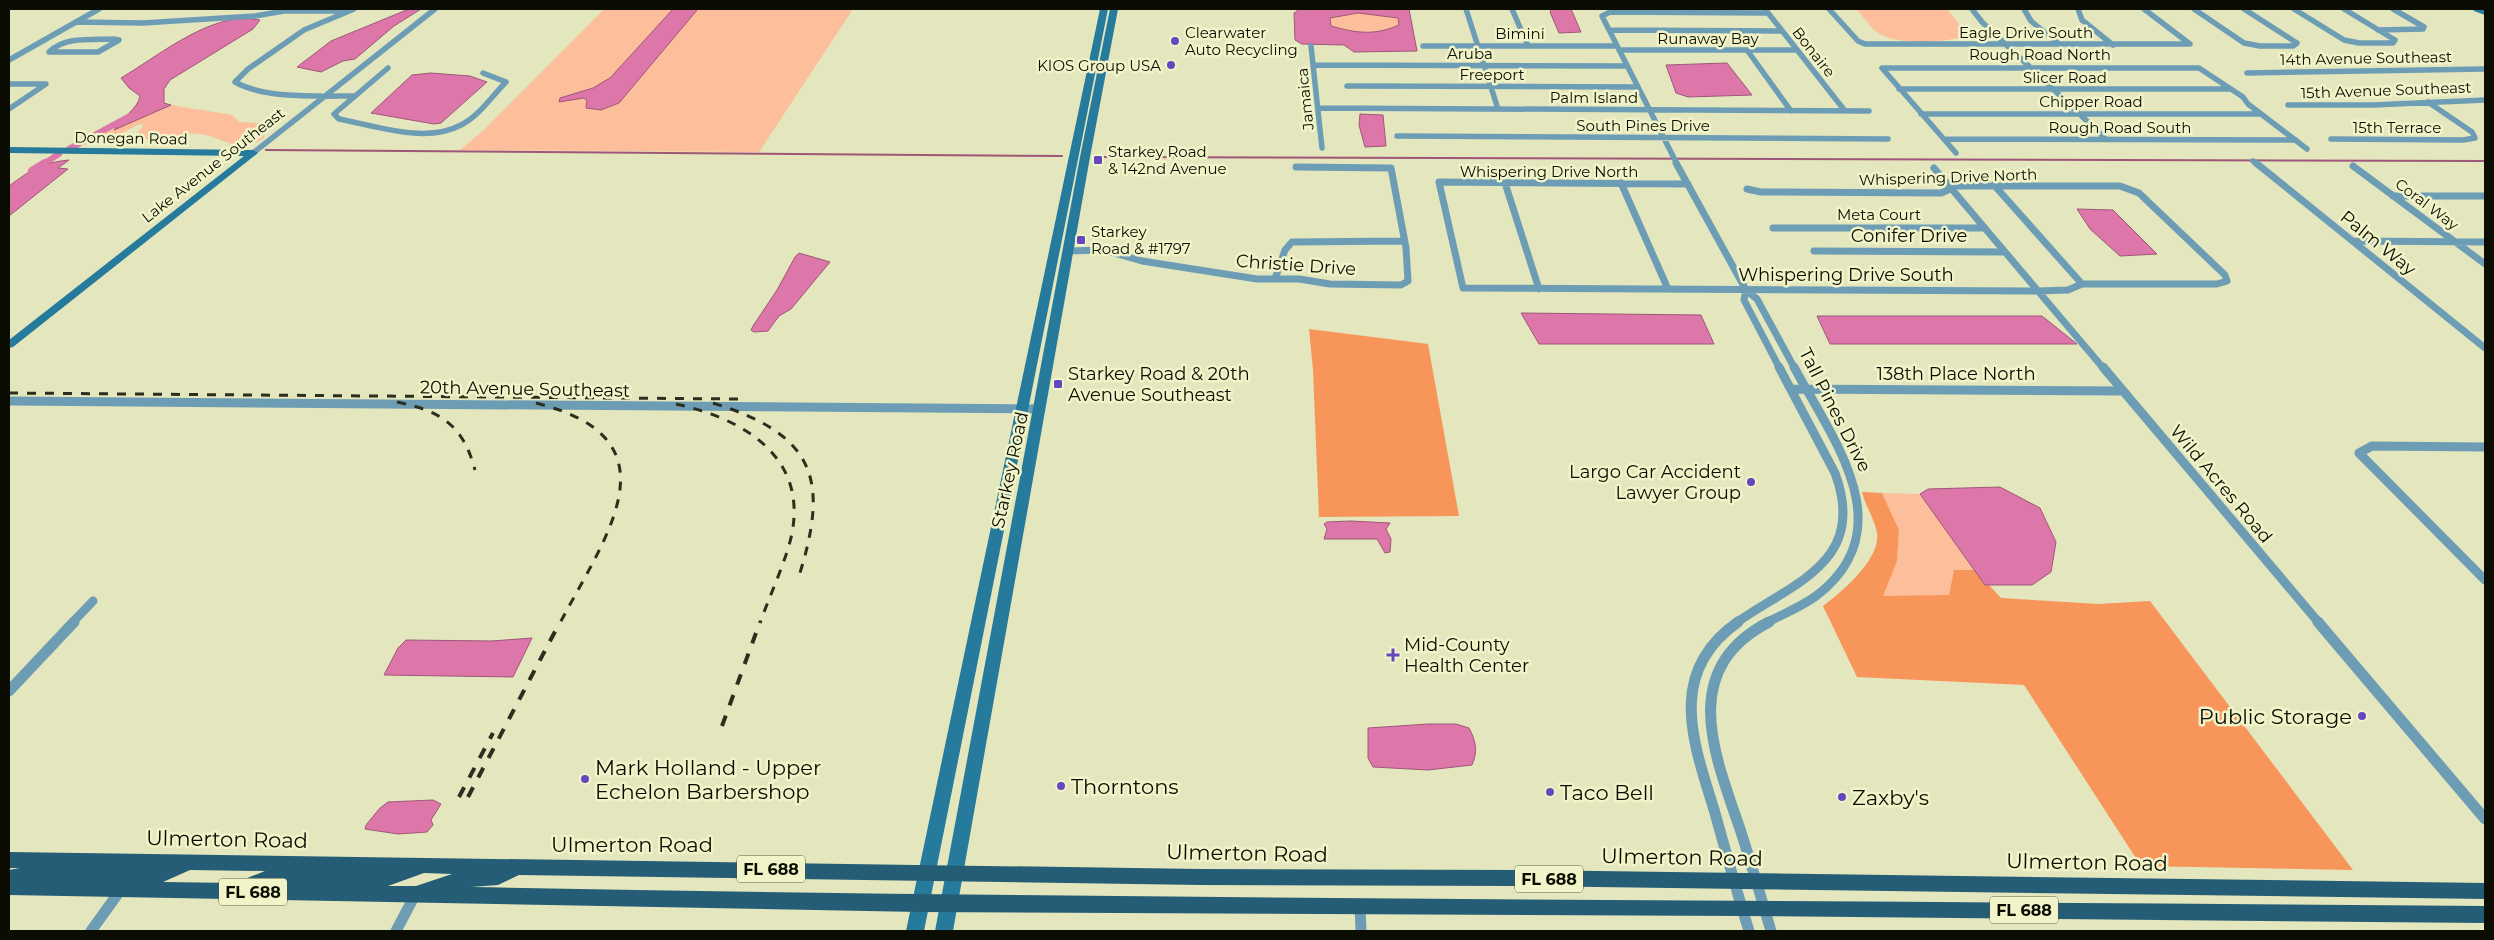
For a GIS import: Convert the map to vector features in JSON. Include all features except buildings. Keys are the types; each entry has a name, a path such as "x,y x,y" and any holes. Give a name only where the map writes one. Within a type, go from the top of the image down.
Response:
{"main road":[{"name":"Starkey Road","path":"915,931 1104,9"},
{"name":"Starkey Road","path":"944,931 1114,9"},
{"path":"2478,9 2485,13"},
{"name":"Donegan Road","path":"9,150 253,153"},
{"name":"Lake Avenue Southeast","path":"9,344 253,153"},
{"name":"Ulmerton Road","path":"9,860 2485,891"},
{"path":"9,878 29,875 154,876 191,862"},
{"path":"230,891 270,878 387,878 427,865"},
{"path":"415,895 434,886 458,880 498,877 516,867"},
{"name":"FL 688","path":"9,887 920,904 1763,908 2485,915"}],"street":[{"path":"9,60 99,9"},
{"path":"353,96 326,96 244,88 235,82 248,69 304,30 354,9"},
{"name":"Lake Avenue Southeast","path":"253,153 436,9"},
{"path":"1466,9 1498,109"},
{"path":"1512,9 1528,46"},
{"name":"Eagle Drive South","path":"1829,9 1858,41 1865,44 2190,44 2189,41 2144,9"},
{"path":"1972,9 2005,44 2106,139"},
{"path":"2024,9 2031,21 2059,44"},
{"path":"2078,9 2082,20 2113,45"},
{"path":"2194,9 2251,46 2297,44 2244,9"},
{"path":"2294,9 2344,40 2359,43 2393,43 2395,40 2344,9"},
{"path":"2378,30 2423,29 2424,27 2392,9"},
{"path":"1766,11 1654,10 1605,13 1602,16 1609,30 1782,31"},
{"path":"76,22 143,23 255,16 284,11 347,11"},
{"name":"Bonaire","path":"1766,11 1845,111"},
{"name":"Tall Pines Drive","path":"1609,30 1662,138 1746,290 1757,298 1849,470 1860,509 1857,547 1844,568 1828,586 1806,603 1763,623 1734,646 1714,680 1710,699 1713,740 1771,931"},
{"path":"33,46 55,46 75,40 119,40 103,50 91,52 49,52 55,46"},
{"name":"Jamaica","path":"1311,46 1322,148"},
{"name":"Bimini","path":"1423,46 1618,48"},
{"name":"Runaway Bay","path":"1618,48 1797,50"},
{"path":"1747,50 1791,111"},
{"name":"Aruba","path":"1313,65 1627,66"},
{"path":"388,68 334,114 339,119 416,132 446,131 462,125 506,82 483,73"},
{"name":"Rough Road North","path":"1899,89 1882,68 2199,68 2231,89"},
{"name":"14th Avenue Southeast","path":"2247,73 2337,73 2413,68 2485,69"},
{"path":"9,109 46,84 10,85"},
{"name":"Freeport","path":"1347,86 1638,88"},
{"path":"1899,89 1956,153"},
{"name":"Slicer Road","path":"1899,89 2231,89"},
{"path":"2231,89 2260,114 2307,149"},
{"name":"15th Avenue Southeast","path":"2288,105 2373,105 2485,100"},
{"name":"15th Terrace","path":"2331,139 2463,140 2475,138 2472,132 2428,102"},
{"name":"Palm Island","path":"1319,108 1868,111"},
{"name":"Chipper Road","path":"1921,114 2260,114"},
{"name":"South Pines Drive","path":"1397,136 1888,139"},
{"name":"Rough Road South","path":"1944,139 2296,140"},
{"name":"Palm Way","path":"2253,161 2485,348"},
{"name":"Coral Way","path":"2353,166 2485,264"},
{"name":"Christie Drive","path":"1068,251 1104,250 1142,261 1223,275 1299,279 1330,284 1401,285 1408,280 1404,241 1391,168 1296,167"},
{"name":"Wild Acres Road","path":"1934,168 2485,820"},
{"name":"Whispering Drive North","path":"1463,288 1439,182 1688,184"},
{"path":"1505,183 1539,288"},
{"path":"1621,184 1668,289"},
{"path":"1994,185 2082,284"},
{"name":"Whispering Drive North","path":"1747,189 1761,192 1941,192 1957,186 2120,186 2138,193 2225,275 2227,281"},
{"path":"2393,196 2485,196"},
{"name":"Meta Court","path":"1773,228 1984,228"},
{"path":"1275,279 1285,250 1292,242 1404,241"},
{"path":"2353,241 2485,242"},
{"name":"Conifer Drive","path":"1814,251 2005,252"},
{"name":"Whispering Drive South","path":"1463,288 2038,291 2068,290 2082,284 2217,284 2227,281"},
{"name":"Tall Pines Drive","path":"1746,290 1744,300 1834,472 1844,508 1843,522 1835,549 1824,563 1796,588 1729,629 1709,651 1695,681 1691,698 1694,742 1749,931"},
{"name":"138th Place North","path":"1790,389 2121,391"},
{"name":"20th Avenue Southeast","path":"9,401 1040,409"},
{"path":"2485,447 2372,446 2359,453 2485,580"},
{"path":"9,691 93,601"},
{"path":"91,931 122,888"},
{"path":"396,931 415,895"},
{"path":"1360,906 1362,931"}],"shaded area":[{"path":"409,9 421,9 394,26 355,59 343,61 321,72 297,67 331,41"},
{"path":"604,9 853,9 759,152 460,150 485,129"},
{"path":"673,9 698,9 619,103 601,110 586,108 587,101 584,98 559,102 560,98 593,88 610,78"},
{"path":"1300,9 1409,9 1417,51 1354,52 1344,45 1302,44 1295,40 1294,13","holes":["1358,13 1398,18 1399,25 1373,32 1331,26 1330,18"]},
{"path":"1551,9 1571,9 1581,32 1559,33 1550,12"},
{"path":"1856,9 1947,9 1963,29 1964,37 1922,42 1889,38 1870,26"},
{"path":"1358,13 1398,18 1399,25 1373,32 1348,30 1331,26 1329,18"},
{"path":"245,18 260,20 253,29 170,80 164,89 164,103 171,105 114,130 133,109 140,96 129,88 121,78 180,40 196,32 229,20"},
{"path":"1727,63 1752,95 1688,97 1676,93 1666,65"},
{"path":"431,73 470,76 487,82 441,123 434,124 371,113 412,75"},
{"path":"171,105 232,115 239,122 271,124 264,133 264,138 243,145 198,134 186,134 166,140 134,137 144,125 139,124 102,142 78,144"},
{"path":"1360,114 1383,115 1386,146 1365,147 1359,125"},
{"path":"69,160 58,168 68,169 9,216 9,186 36,168 50,163"},
{"path":"2077,209 2113,210 2157,254 2120,256 2090,229"},
{"path":"799,253 830,262 791,309 779,316 768,331 754,332 751,330 753,326"},
{"path":"1521,313 1701,315 1714,344 1539,344"},
{"path":"1817,316 2042,316 2077,344 1830,344"},
{"path":"1309,329 1428,344 1459,516 1319,517 1313,370"},
{"path":"2000,487 2040,508 2056,542 2051,572 2032,585 1985,585 1920,494 1928,489"},
{"path":"1862,492 1882,493 1899,530 1897,561 1883,596 1949,595 1954,570 1975,570 1985,585 1989,585 2001,598 2099,604 2150,601 2353,870 2141,866 2024,685 1857,677 1823,606 1859,574 1867,564 1877,543 1876,528"},
{"path":"1882,493 1920,494 1975,570 1954,570 1949,596 1882,596 1897,561 1899,530"},
{"path":"1327,522 1390,523 1386,529 1391,539 1390,552 1385,553 1377,539 1324,539 1327,529 1324,524"},
{"path":"532,638 513,677 384,675 398,648 406,640 492,641"},
{"path":"1456,724 1469,728 1475,746 1472,765 1428,770 1373,767 1368,758 1368,728"},
{"path":"433,800 441,804 431,820 433,825 427,832 398,834 365,829 366,825 380,808 388,802"}],"waterway":[{"path":"69,149 130,116"},
{"path":"266,150 1062,156"},
{"path":"43,164 59,154"},
{"path":"1096,157 2485,161"},
{"path":"32,171 45,163"}],"railway":[{"path":"9,393 738,399"},
{"path":"397,402 426,410 448,422 464,442 475,470"},
{"path":"536,403 581,419 607,440 619,466 619,494 610,525 596,557 560,623"},
{"path":"713,403 748,416 774,430 794,447 806,466 812,488 813,514 808,544 798,579"},
{"path":"676,404 724,419 745,430 764,444 779,462 789,482 794,506 790,543 760,623"},
{"path":"468,797 560,622"},
{"path":"722,726 760,622"},
{"path":"459,797 493,733"}],"place":[{"name":"Clearwater Auto Recycling","path":"1175,41"},
{"name":"KIOS Group USA","path":"1171,65"},
{"name":"Starkey Road & 142nd Avenue","path":"1098,160"},
{"name":"Starkey Road & #1797","path":"1081,240"},
{"name":"Starkey Road & 20th Avenue Southeast","path":"1058,384"},
{"name":"Largo Car Accident Lawyer Group","path":"1751,482"},
{"name":"Mid-County Health Center","path":"1393,655"},
{"name":"Public Storage","path":"2362,716"},
{"name":"Mark Holland - Upper Echelon Barbershop","path":"585,779"},
{"name":"Thorntons","path":"1061,786"},
{"name":"Taco Bell","path":"1550,792"},
{"name":"Zaxby's","path":"1842,797"}]}
